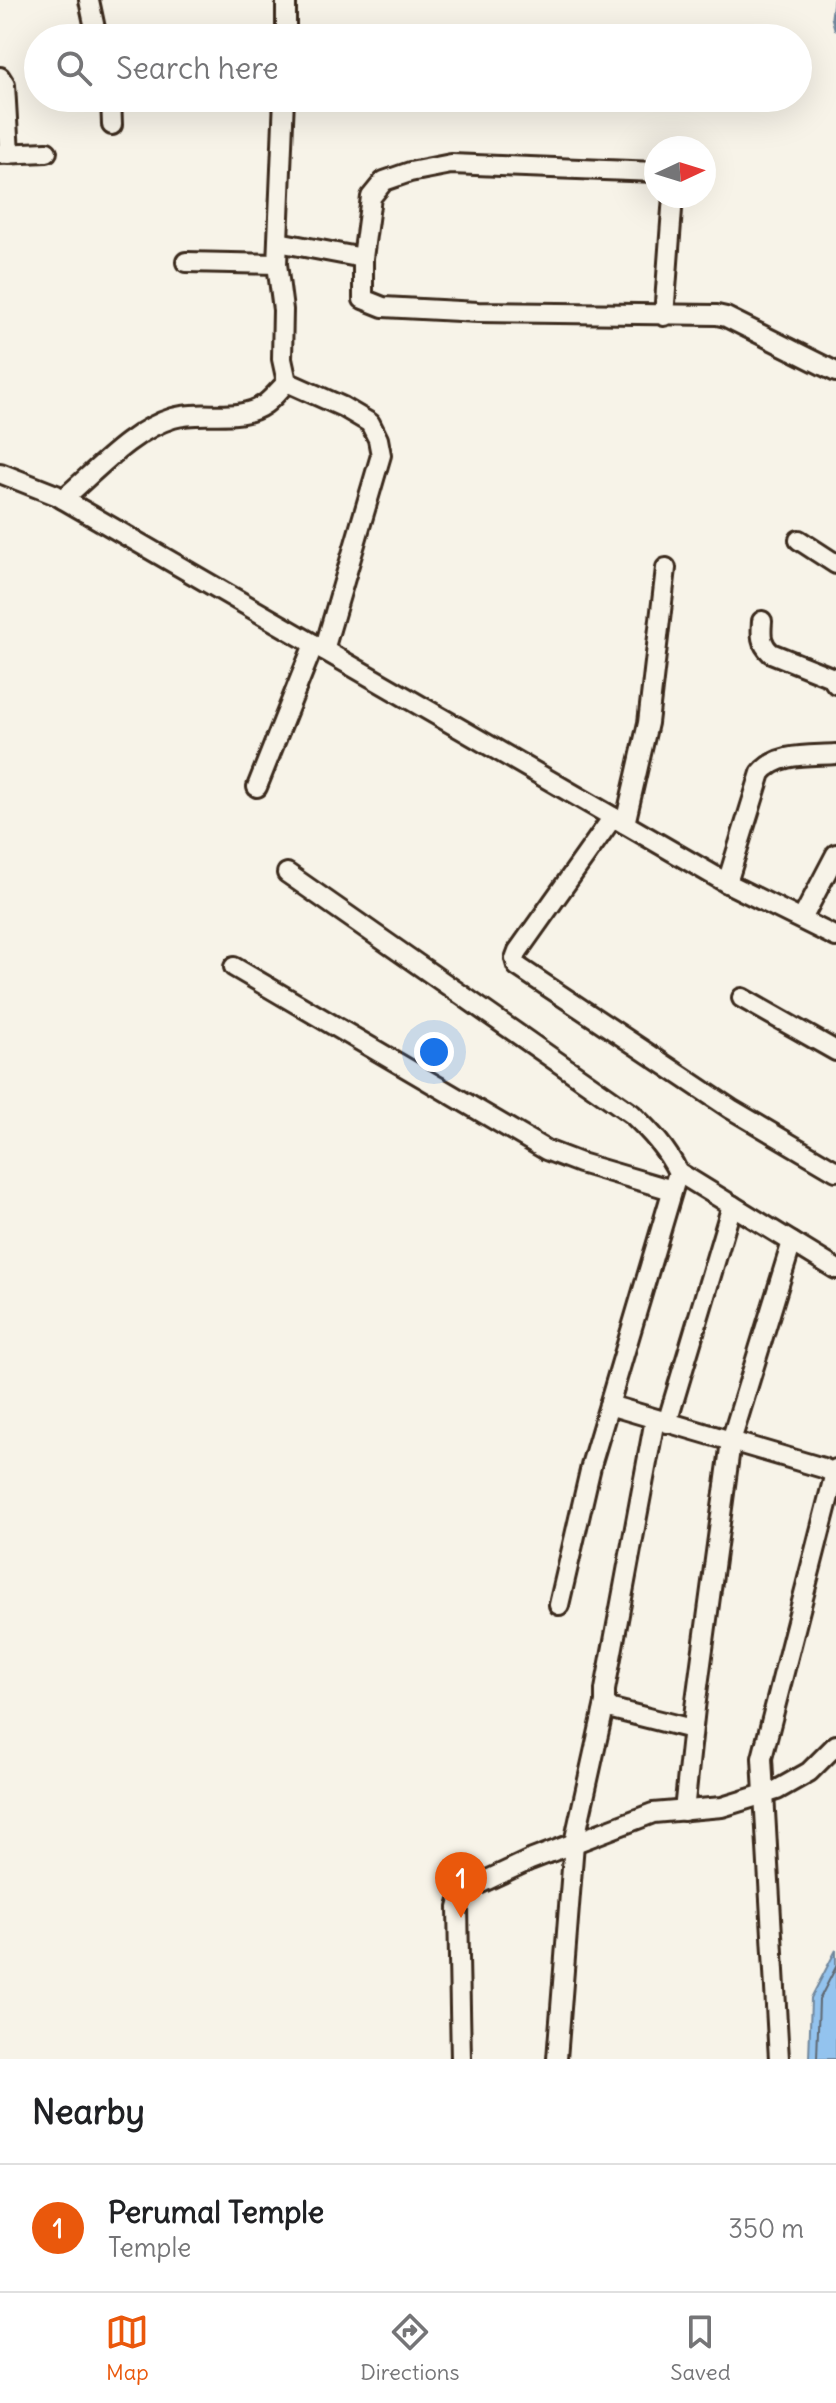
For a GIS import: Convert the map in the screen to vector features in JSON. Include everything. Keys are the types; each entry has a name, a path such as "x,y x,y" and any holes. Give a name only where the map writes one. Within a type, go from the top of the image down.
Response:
{"street":[{"path":"89,0 94,24"},
{"path":"286,0 286,24"},
{"path":"0,77 5,85 4,154 47,152"},
{"path":"112,112 112,125"},
{"path":"283,112 277,264 283,310 282,359 287,382"},
{"path":"644,172 451,164 384,181 371,197 363,258 363,299 383,307 478,312 717,315 836,372"},
{"path":"664,316 672,208"},
{"path":"278,242 363,258"},
{"path":"186,262 277,264"},
{"path":"63,499 114,454 145,432 173,418 204,413 242,414 264,405 287,382"},
{"path":"257,787 319,647 381,455 370,423 287,382"},
{"path":"0,473 63,499 727,883 836,937"},
{"path":"799,540 836,564"},
{"path":"666,568 648,723 619,821 518,951 515,959 517,966 731,1109 836,1171"},
{"path":"762,621 761,638 771,653 831,677 836,684"},
{"path":"727,883 761,773 768,764 779,758 836,754"},
{"path":"802,919 836,854"},
{"path":"287,873 632,1114 668,1152 675,1181 592,1462 559,1605"},
{"path":"234,967 546,1150 571,1160 675,1181 732,1205 836,1269"},
{"path":"742,998 836,1051"},
{"path":"557,2059 574,1843 605,1703 605,1690 661,1421 732,1205"},
{"path":"684,1811 731,1441 792,1242"},
{"path":"609,1405 836,1472 762,1758 779,2059"},
{"path":"605,1703 612,1709 692,1729"},
{"path":"461,2059 458,1907 461,1896 468,1889 530,1860 653,1813 722,1807 777,1790 809,1772 836,1745"}],"water":[{"path":"836,1950 836,2059 809,2059 811,1998"}],"waterway":[{"path":"835,0 833,17 836,28"}],"place":[{"name":"Perumal Temple","path":"461,1918"}]}
